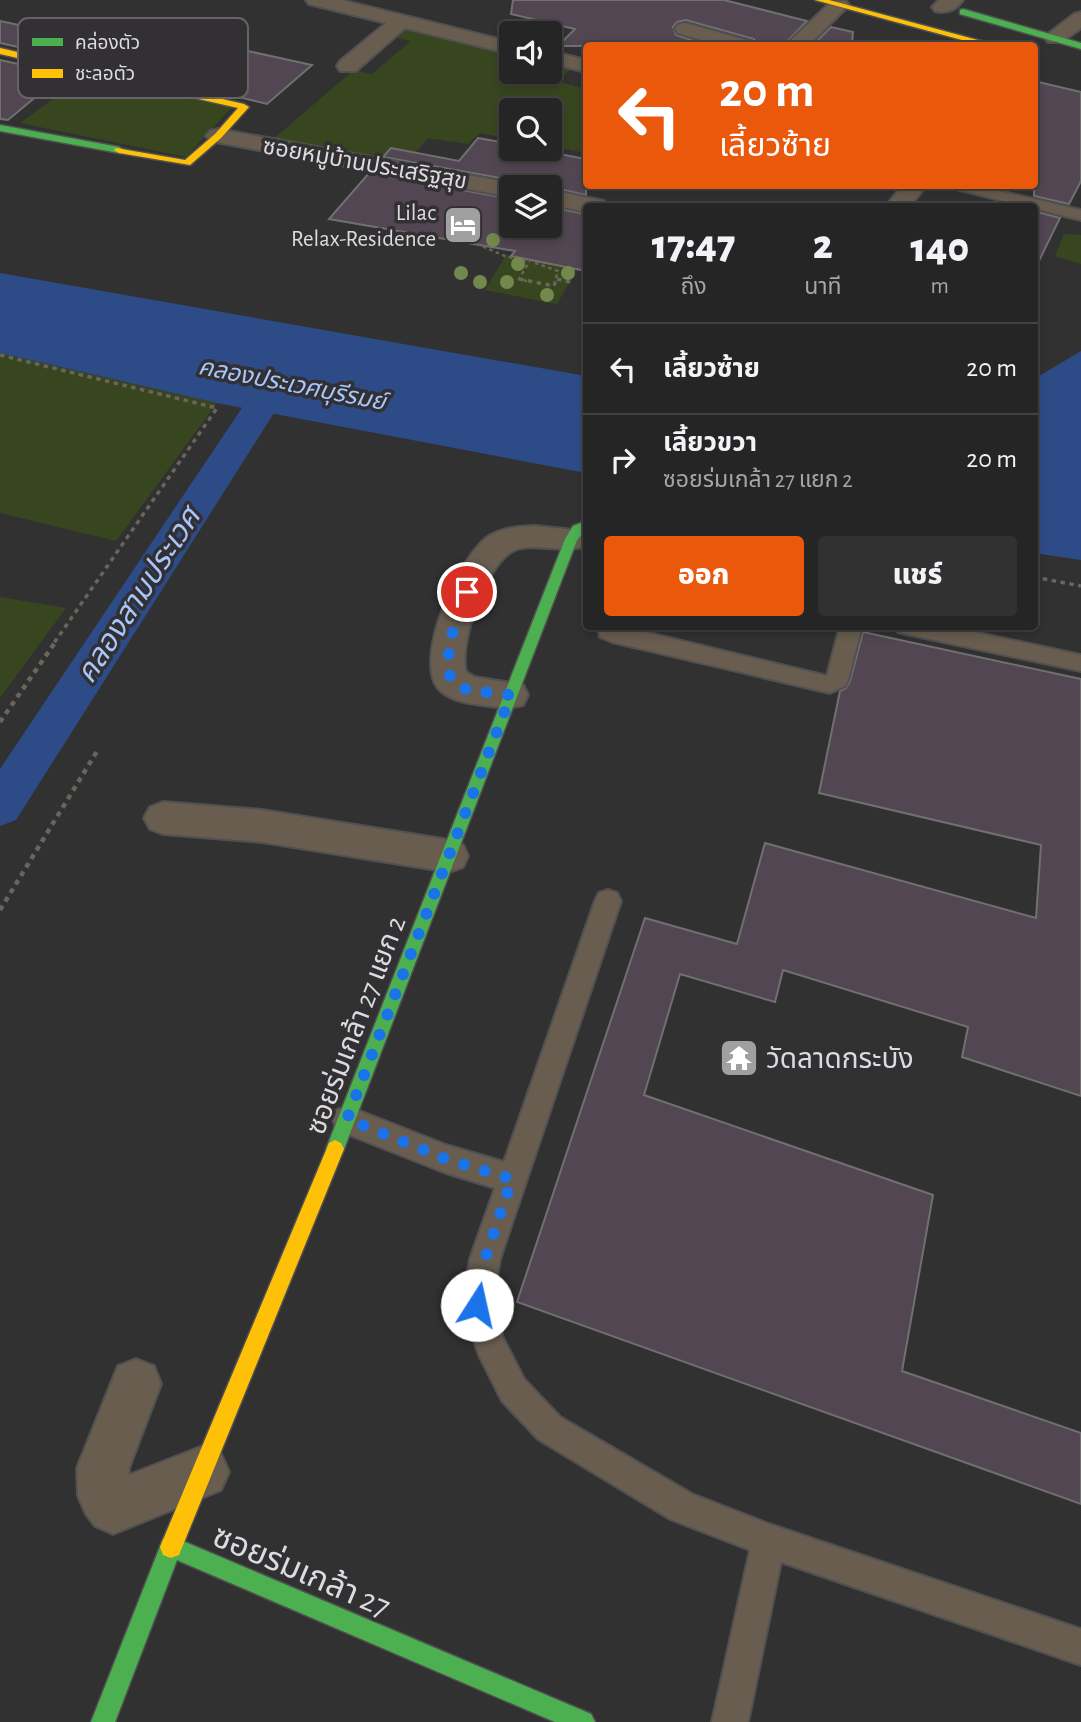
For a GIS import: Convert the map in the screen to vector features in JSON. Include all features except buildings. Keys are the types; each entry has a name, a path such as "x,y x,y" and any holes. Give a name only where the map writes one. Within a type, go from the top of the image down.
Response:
{"street":[{"path":"316,0 499,45"},
{"path":"798,42 829,2 981,42"},
{"path":"939,3 1081,46"},
{"path":"1055,38 1081,18"},
{"path":"348,66 401,21"},
{"path":"685,29 732,42"},
{"name":"ซอยหมู่บ้านประเสริฐสุข","path":"0,51 18,55"},
{"path":"562,60 583,65"},
{"name":"ซอยหมู่บ้านประเสริฐสุข","path":"0,128 187,163 218,136 244,107 205,98"},
{"name":"ซอยหมู่บ้านประเสริฐสุข","path":"218,136 499,188"},
{"path":"900,203 912,189"},
{"path":"562,199 583,204"},
{"path":"511,695 467,690 451,680 447,664 458,612 476,571 488,554 502,542 520,539 578,542"},
{"name":"ซอยร่มเกล้า 27 แยก 2","path":"171,1547 347,1119 511,695 578,542"},
{"path":"163,818 262,826 449,856"},
{"path":"136,1384 103,1468 104,1496 113,1508 203,1472"},
{"name":"ซอยร่มเกล้า 27","path":"103,1722 171,1547 540,1714 583,1722"}],"lane":[{"path":"973,189 1031,203"},
{"path":"1038,205 1081,215"},
{"path":"608,630 612,634 830,685 838,680 849,630"},
{"path":"925,630 1081,663"},
{"path":"608,901 485,1259 477,1305 490,1344 513,1390 549,1428 682,1507 769,1541 1081,1647"},
{"path":"347,1119 446,1159 512,1179"},
{"path":"730,1722 769,1541"}],"path":[{"path":"480,237 477,244 505,256 536,262 558,271 554,286 519,279 529,262"},
{"path":"557,279 574,283"},
{"path":"0,355 217,408 0,722"},
{"path":"1038,578 1081,586"},
{"path":"0,909 99,748"}],"green space":[{"path":"405,26 499,49 499,84 562,83 583,88 583,152 562,148 562,98 499,98 499,137 480,133 468,144 428,138 404,166 271,141 354,70 372,74 411,41 394,37"},
{"path":"562,65 572,67 562,79"},
{"path":"55,98 183,98 232,107 186,157 20,123"},
{"path":"1064,234 1081,235 1081,264 1055,256"},
{"path":"506,255 576,270 557,304 485,290"},
{"path":"0,353 217,403 116,541 0,513"},
{"path":"0,597 66,608 0,698"}],"water":[{"name":"คลองประเวศบุรีรมย์","path":"0,273 583,375 583,472 217,403 0,353"},
{"path":"1081,351 1081,560 1038,554 1038,377"}],"waterway":[{"name":"คลองสามประเวศ","path":"0,807 276,383"}],"traffic: fast":[{"path":"963,12 1081,46"},
{"path":"0,128 119,150"},
{"path":"335,1149 571,539 583,526"},
{"path":"103,1722 171,1547 583,1722"}],"traffic: slow":[{"path":"819,0 981,42"},
{"path":"0,51 18,55"},
{"path":"119,150 187,163 218,136 244,107 205,98"},
{"path":"171,1547 335,1149"}],"place":[{"name":"Lilac Relax-Residence","path":"463,225"},
{"name":"วัดลาดกระบัง","path":"739,1058"}],"route":[{"path":"467,592 458,612 447,664 451,680 467,690 511,695 347,1119 446,1159 512,1179 485,1259 477,1305"}]}
